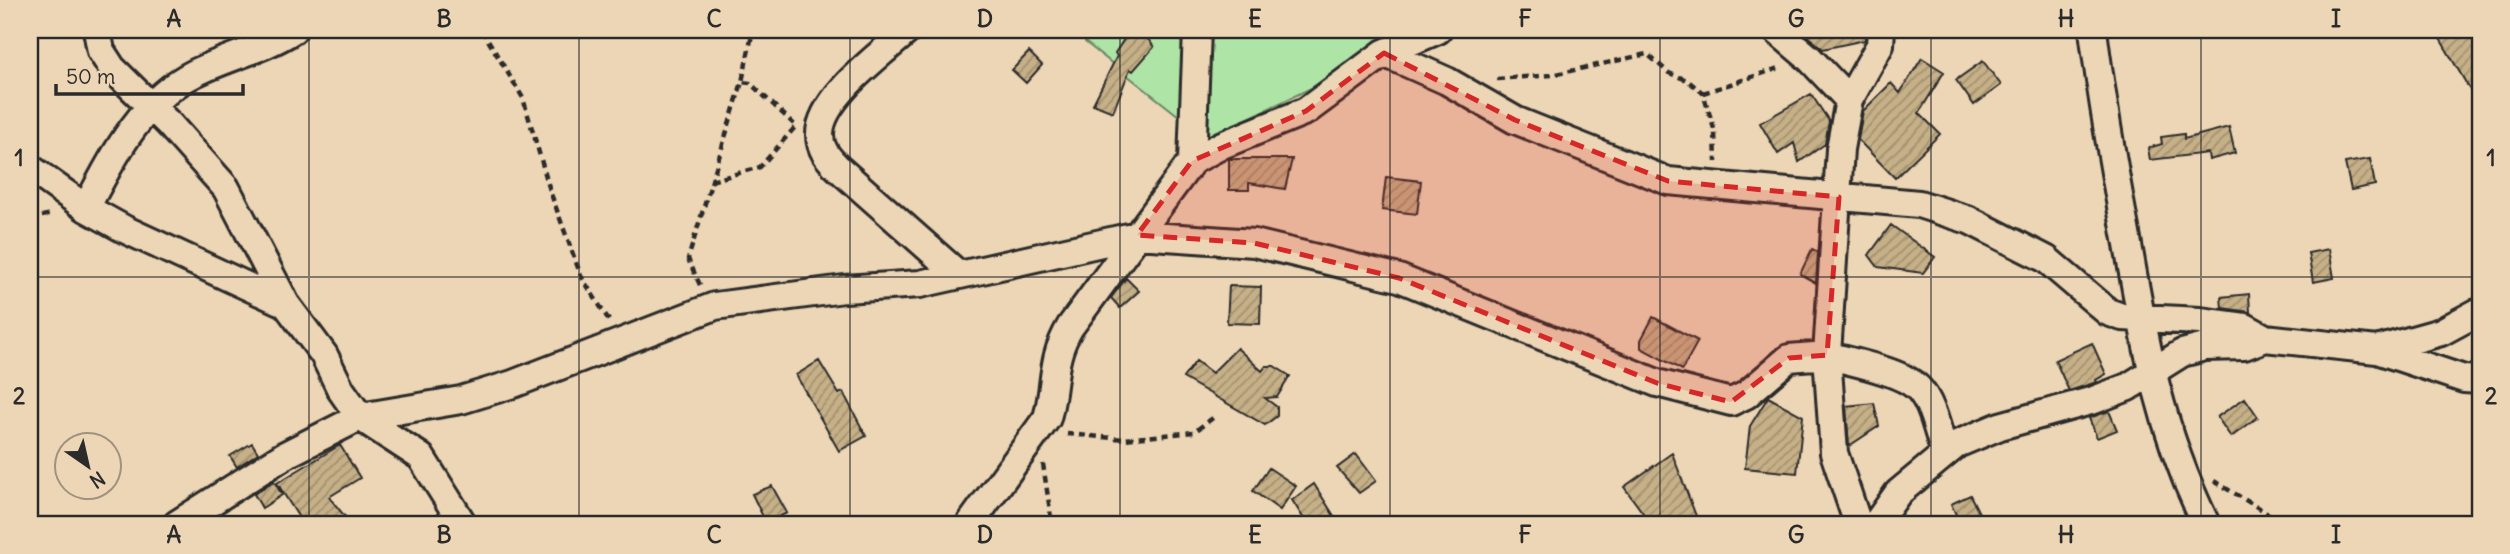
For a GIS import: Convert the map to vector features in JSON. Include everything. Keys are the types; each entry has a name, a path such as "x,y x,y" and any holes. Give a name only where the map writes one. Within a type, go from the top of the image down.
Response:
{"street":[{"path":"97,30 101,51 112,68 169,124 226,188 286,304 324,355 341,390 360,417 421,457 463,524"},
{"path":"86,208 114,155 149,107 168,90 194,74 293,30"},
{"path":"908,30 843,89 828,109 820,132 821,141 824,153 837,167 959,275"},
{"path":"1192,161 1197,30"},
{"path":"970,524 1038,431 1052,399 1053,368 1059,346 1192,161 1222,145 1306,111 1384,53 1438,30"},
{"path":"1776,30 1809,58 1849,100"},
{"path":"1858,524 1834,453 1827,355 1840,149 1849,100 1880,45 1881,30"},
{"path":"2092,30 2151,372 2178,459 2206,524"},
{"path":"1384,53 1447,80 1515,120 1668,181 1919,204 1969,220 2046,259 2108,312 2122,317 2245,327 2266,338 2377,350 2464,379 2480,380"},
{"path":"30,168 86,208 286,304"},
{"path":"177,524 285,455 360,417 461,400 556,370 715,306 844,289 920,284 1137,235 1254,243 1399,278 1657,383 1731,402 1746,395 1789,358 1827,355 1875,369 1918,388 1924,396 1945,453"},
{"path":"2377,350 2441,332 2480,311"},
{"path":"1876,524 1898,493 1957,444 2000,426 2116,391 2182,354 2205,347 2244,346 2266,338"}],"path":[{"path":"482,30 523,98 551,194 581,276 623,343"},
{"path":"715,306 698,282 688,259 742,82 753,30"},
{"path":"1492,80 1552,75 1647,54 1669,73 1703,93 1716,140 1716,165 1706,184"},
{"path":"1703,93 1809,58"},
{"path":"710,181 760,167 796,126 750,83 742,82"},
{"path":"1052,524 1038,431 1125,439 1194,432 1214,417"},
{"path":"2178,459 2286,524"}],"highlighted area":[{"path":"1384,53 1515,120 1668,181 1839,197 1827,355 1789,358 1731,402 1657,383 1399,278 1254,243 1137,235 1192,161 1306,111"}],"green space":[{"path":"1086,30 1391,30 1384,53 1207,138 1085,42"}],"building":[{"path":"1130,30 1144,34 1154,47 1133,71 1130,69 1113,112 1093,104 1117,56 1115,53"},
{"path":"1809,30 1865,30 1865,40 1823,49 1804,33"},
{"path":"2435,30 2480,30 2480,107"},
{"path":"1029,52 1042,65 1026,83 1012,70"},
{"path":"1922,58 1944,72 1919,113 1940,134 1895,178 1858,140 1863,111 1891,83 1900,93"},
{"path":"1983,61 2001,85 1974,105 1956,80"},
{"path":"1811,94 1829,121 1825,144 1799,162 1794,143 1778,154 1760,123"},
{"path":"2229,127 2235,153 2209,160 2208,153 2150,160 2148,148 2162,144 2161,137 2184,134 2184,139"},
{"path":"1229,159 1292,159 1285,189 1249,183 1249,190 1229,190"},
{"path":"2370,159 2375,185 2351,190 2345,163"},
{"path":"1386,177 1421,181 1417,214 1382,210"},
{"path":"1891,225 1935,257 1923,273 1878,267 1869,255"},
{"path":"1812,249 1818,252 1816,283 1800,274"},
{"path":"2329,249 2334,278 2313,282 2308,253"},
{"path":"1126,278 1139,291 1120,308 1111,298"},
{"path":"1229,286 1261,287 1260,324 1227,323"},
{"path":"2249,294 2250,312 2222,308 2221,297"},
{"path":"1653,317 1698,341 1682,370 1641,348 1641,340"},
{"path":"2092,343 2106,374 2096,380 2097,382 2069,391 2055,360"},
{"path":"1237,348 1262,371 1266,366 1274,366 1290,376 1277,397 1265,398 1277,407 1277,416 1265,425 1183,378 1196,361 1212,373"},
{"path":"819,361 839,394 843,392 866,436 839,451 796,375"},
{"path":"1768,397 1803,416 1797,473 1745,468 1750,426"},
{"path":"2245,398 2258,417 2231,437 2217,417"},
{"path":"1874,403 1879,426 1849,446 1846,406"},
{"path":"2109,411 2117,430 2097,438 2089,418"},
{"path":"252,443 258,453 237,467 230,456"},
{"path":"340,445 360,478 329,497 351,524 303,524 277,483"},
{"path":"1672,453 1699,524 1651,524 1624,487"},
{"path":"1356,454 1376,481 1359,493 1337,468"},
{"path":"1269,468 1296,486 1280,510 1253,491"},
{"path":"274,481 282,495 262,508 254,494"},
{"path":"1314,484 1334,516 1320,524 1307,524 1292,500"},
{"path":"772,486 787,513 766,523 752,494"},
{"path":"1970,495 1979,513 1960,523 1951,504"}]}
